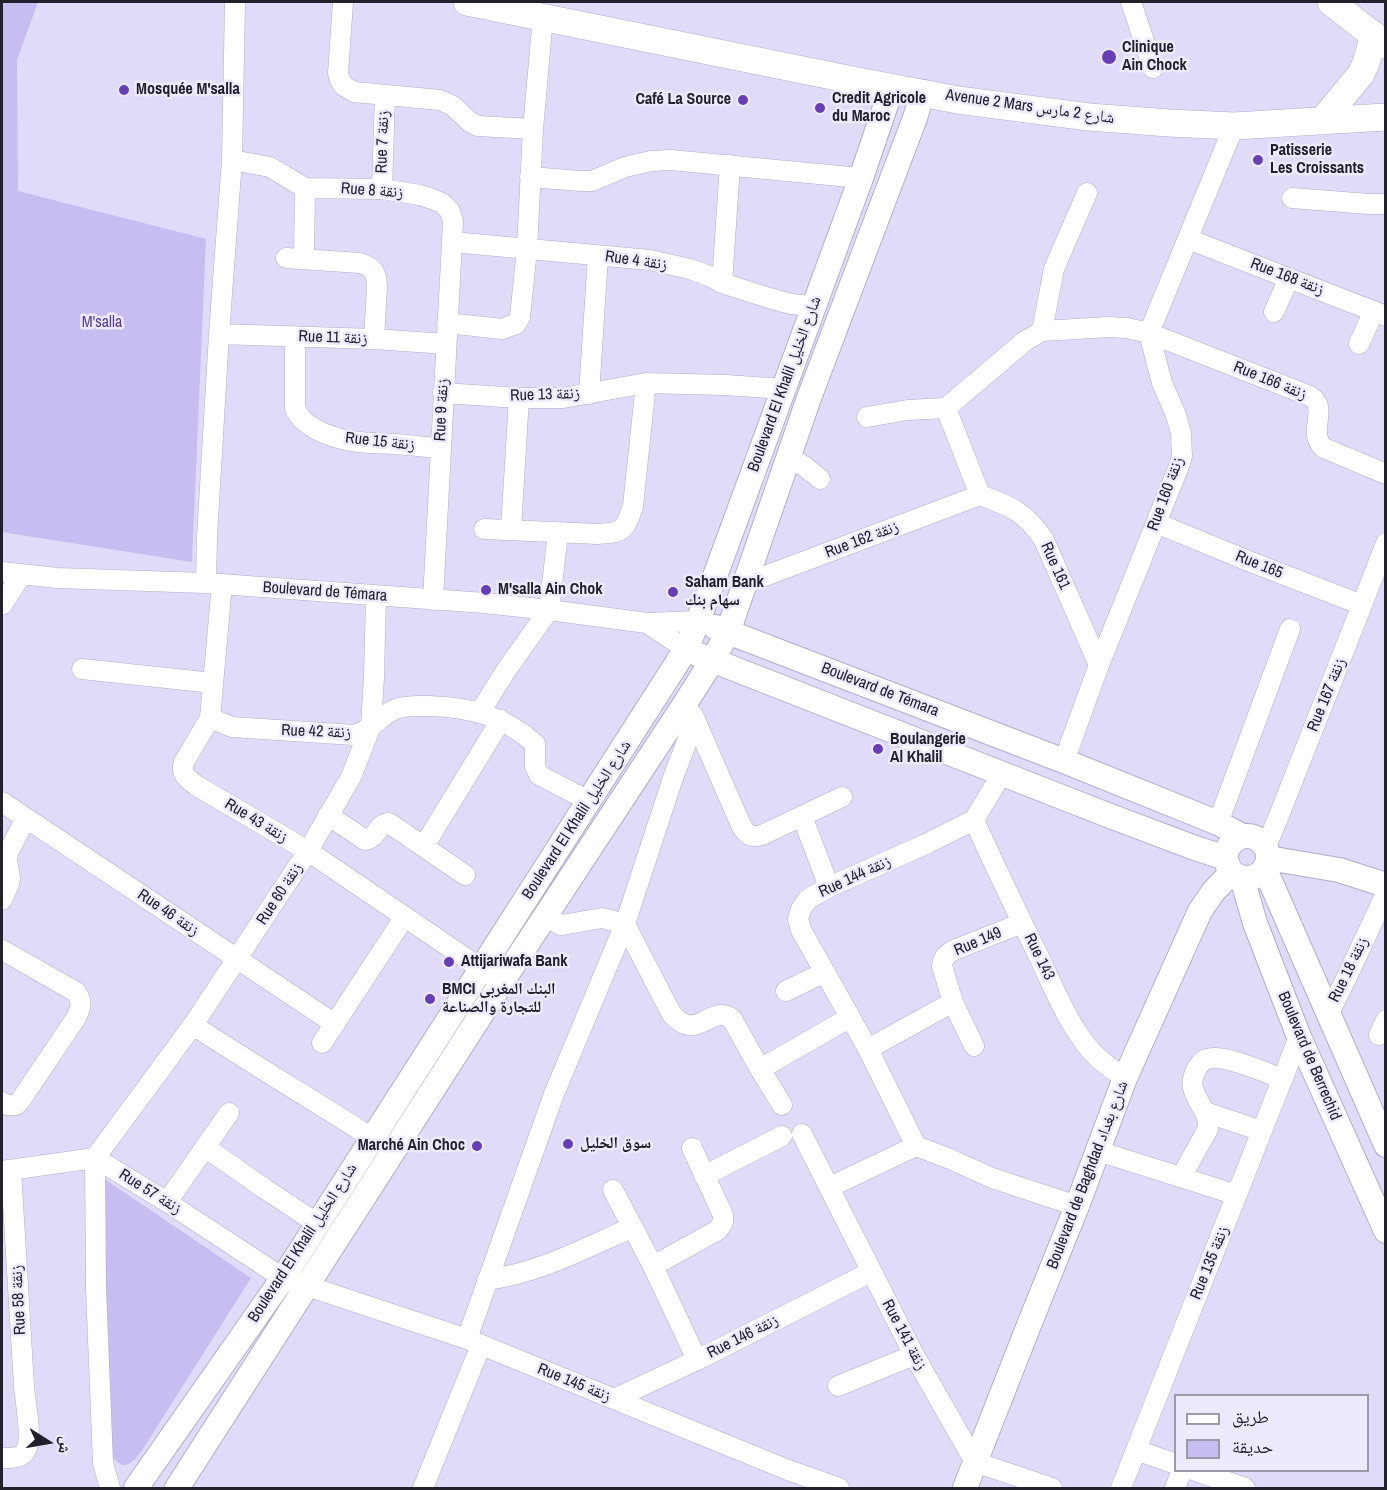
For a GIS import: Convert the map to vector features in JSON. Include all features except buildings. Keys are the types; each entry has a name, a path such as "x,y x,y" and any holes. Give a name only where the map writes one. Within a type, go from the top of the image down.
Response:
{"main road":[{"name":"Avenue 2 Mars شارع 2 مارس","path":"467,2 528,10 958,100 1089,117 1234,126 1386,117"},
{"path":"1322,121 1361,74 1380,40 1331,2"}],"street":[{"path":"210,718 213,683 214,584 207,537 232,160 235,2"},
{"path":"342,2 338,73 340,80 349,90 440,100 453,106 470,122 478,126 533,129"},
{"path":"1131,2 1153,68"},
{"path":"447,323 502,329 516,324 520,317 527,249 533,129 528,10"},
{"name":"Boulevard El Khalil شارع الخليل","path":"136,1488 283,1278 686,649 861,178 892,87"},
{"name":"Boulevard El Khalil شارع الخليل","path":"177,1488 544,917 691,711 712,661 728,632 809,398 923,92"},
{"name":"Rue 7 زنقة","path":"381,189 385,95"},
{"path":"867,417 908,410 946,408 1025,341 1042,331 1108,327 1149,333 1234,126"},
{"name":"Rue 8 زنقة","path":"232,160 270,167 305,188 381,189 420,195 442,203 450,212 453,221"},
{"path":"530,177 592,181 625,167 651,161 671,160 861,178"},
{"path":"722,283 730,165"},
{"path":"305,188 295,258 360,263 374,271 377,279 374,339"},
{"path":"1042,331 1054,269 1087,193"},
{"path":"1292,198 1380,207"},
{"name":"Rue 9 زنقة","path":"433,600 453,221"},
{"name":"Rue 168 زنقة","path":"1188,239 1380,314"},
{"name":"Rue 4 زنقة","path":"452,243 650,260 690,269 722,283 791,304 813,306"},
{"path":"589,394 598,256"},
{"path":"1274,312 1289,278"},
{"path":"1359,344 1380,314"},
{"name":"Rue 166 زنقة","path":"1149,333 1310,396 1317,403 1316,433 1320,444 1324,448 1386,474"},
{"name":"Rue 160 زنقة","path":"1064,761 1099,665 1182,456 1181,433 1162,383 1149,333"},
{"name":"Rue 11 زنقة","path":"219,334 374,339 446,344"},
{"name":"Rue 15 زنقة","path":"295,336 295,408 304,422 327,435 340,439 440,448"},
{"path":"484,529 598,534 612,534 620,531 627,523 633,506 646,383"},
{"name":"Rue 13 زنقة","path":"443,393 519,398 563,398 646,383 783,389"},
{"path":"511,529 519,398"},
{"path":"946,408 980,495"},
{"path":"789,458 820,479"},
{"name":"Rue 162 زنقة","path":"744,584 980,495"},
{"name":"Rue 161","path":"980,495 1012,508 1028,519 1037,529 1044,540 1099,665"},
{"name":"Rue 165","path":"1156,523 1362,605"},
{"path":"480,712 549,610 558,532"},
{"name":"Rue 167 زنقة","path":"1266,858 1280,813 1386,543"},
{"name":"Boulevard de Témara","path":"2,572 57,578 214,584 484,603 647,623 698,621 1064,761 1218,823 1242,836"},
{"path":"2,605 22,574"},
{"name":"Rue 60 زنقة","path":"95,1158 193,1025 308,851 351,777 371,726 375,596"},
{"name":"Boulevard de Témara","path":"647,623 686,649 712,661 1185,844 1233,869"},
{"path":"1218,823 1290,629"},
{"path":"82,669 213,683"},
{"name":"Rue 42 زنقة","path":"210,718 232,728 354,735 363,733 387,713 400,707 445,706 480,712 501,720 535,744 535,766 539,775 589,801"},
{"path":"691,711 747,834 762,835 842,796"},
{"path":"423,1488 474,1342 487,1280 555,1094 625,924 674,778 691,711"},
{"name":"Rue 43 زنقة","path":"210,718 183,762 184,776 197,786 308,851 480,970 502,982"},
{"path":"424,846 501,720"},
{"path":"974,820 1002,773"},
{"name":"Rue 46 زنقة","path":"2,802 335,1024"},
{"path":"328,815 365,840 374,836 381,825 389,823 465,875"},
{"path":"802,816 829,887"},
{"path":"2,900 10,878 7,860 9,853 27,818"},
{"name":"Rue 144 زنقة","path":"916,1146 868,1049 801,930 798,919 808,899 829,887 974,820"},
{"name":"Rue 143","path":"974,820 1001,881 1084,1043 1106,1065 1125,1078"},
{"path":"1242,836 1257,838 1266,858 1254,877 1233,869 1229,845 1233,840 1242,836"},
{"path":"1266,858 1339,870 1386,885"},
{"name":"Boulevard de Berrechid","path":"1266,858 1328,1015 1386,1145"},
{"name":"Boulevard de Berrechid","path":"1233,869 1299,1037 1386,1231"},
{"name":"Boulevard de Baghdad شارع بغداد","path":"965,1488 1077,1206 1125,1078 1200,910 1233,869"},
{"name":"Rue 18 زنقة","path":"1328,1015 1386,893"},
{"path":"544,917 562,925 602,918 625,924 671,1013 677,1020 692,1026 724,1014 732,1019 782,1105"},
{"path":"322,1043 404,918"},
{"name":"Rue 149","path":"974,1046 953,1002 942,966 944,957 954,950 1022,923"},
{"path":"2,950 76,992 81,1001 76,1018 20,1101 15,1106 2,1102"},
{"path":"786,991 825,972"},
{"path":"868,1049 953,1002"},
{"path":"759,1069 849,1018"},
{"path":"193,1025 372,1138"},
{"name":"Rue 135 زنقة","path":"1121,1488 1299,1037"},
{"path":"1181,1177 1208,1129 1209,1123 1205,1112 1193,1089 1193,1078 1200,1064 1206,1059 1232,1060 1283,1079"},
{"path":"1205,1112 1262,1131"},
{"path":"168,1202 229,1113"},
{"name":"Rue 141 زنقة","path":"802,1134 914,1355 975,1462"},
{"path":"704,1176 782,1136"},
{"path":"830,1187 916,1146 992,1178 1077,1206"},
{"path":"206,1147 318,1224"},
{"path":"653,1266 721,1227 723,1215 692,1148"},
{"path":"1098,1150 1237,1195"},
{"path":"6,1170 95,1158 96,1288 103,1464 110,1488"},
{"name":"Rue 57 زنقة","path":"95,1158 168,1202 283,1278 306,1286"},
{"name":"Rue 58 زنقة","path":"2,1458 22,1455 26,1450 28,1431 24,1388 11,1324 6,1170"},
{"path":"613,1190 653,1266 697,1360"},
{"path":"487,1280 508,1277 543,1266 633,1227"},
{"name":"Rue 146 زنقة","path":"614,1399 697,1360 871,1272"},
{"name":"Rue 145 زنقة","path":"306,1286 474,1342 788,1470 838,1488"},
{"path":"838,1386 914,1355"},
{"path":"1136,1450 1174,1463"},
{"path":"975,1462 1052,1488"},
{"path":"1175,1488 1181,1472"},
{"path":"1198,1472 1235,1487"}],"green space":[{"name":"M'salla","path":"2,2 38,2 17,60 18,191 206,239 192,562 2,532"},
{"path":"103,1178 251,1278 143,1449 127,1465 119,1463 110,1454"}],"place":[{"name":"Clinique Ain Chock","path":"1109,57"},
{"name":"Mosquée M'salla","path":"124,90"},
{"name":"Café La Source","path":"743,100"},
{"name":"Credit Agricole du Maroc","path":"820,108"},
{"name":"Patisserie Les Croissants","path":"1258,160"},
{"name":"M'salla Ain Chok","path":"486,590"},
{"name":"Saham Bank سهام بنك","path":"673,592"},
{"name":"Boulangerie Al Khalil","path":"878,749"},
{"name":"Attijariwafa Bank","path":"449,962"},
{"name":"BMCI البنك المغربي للتجارة والصناعة","path":"430,999"},
{"name":"سوق الخليل","path":"568,1144"},
{"name":"Marché Ain Choc","path":"477,1146"}]}
